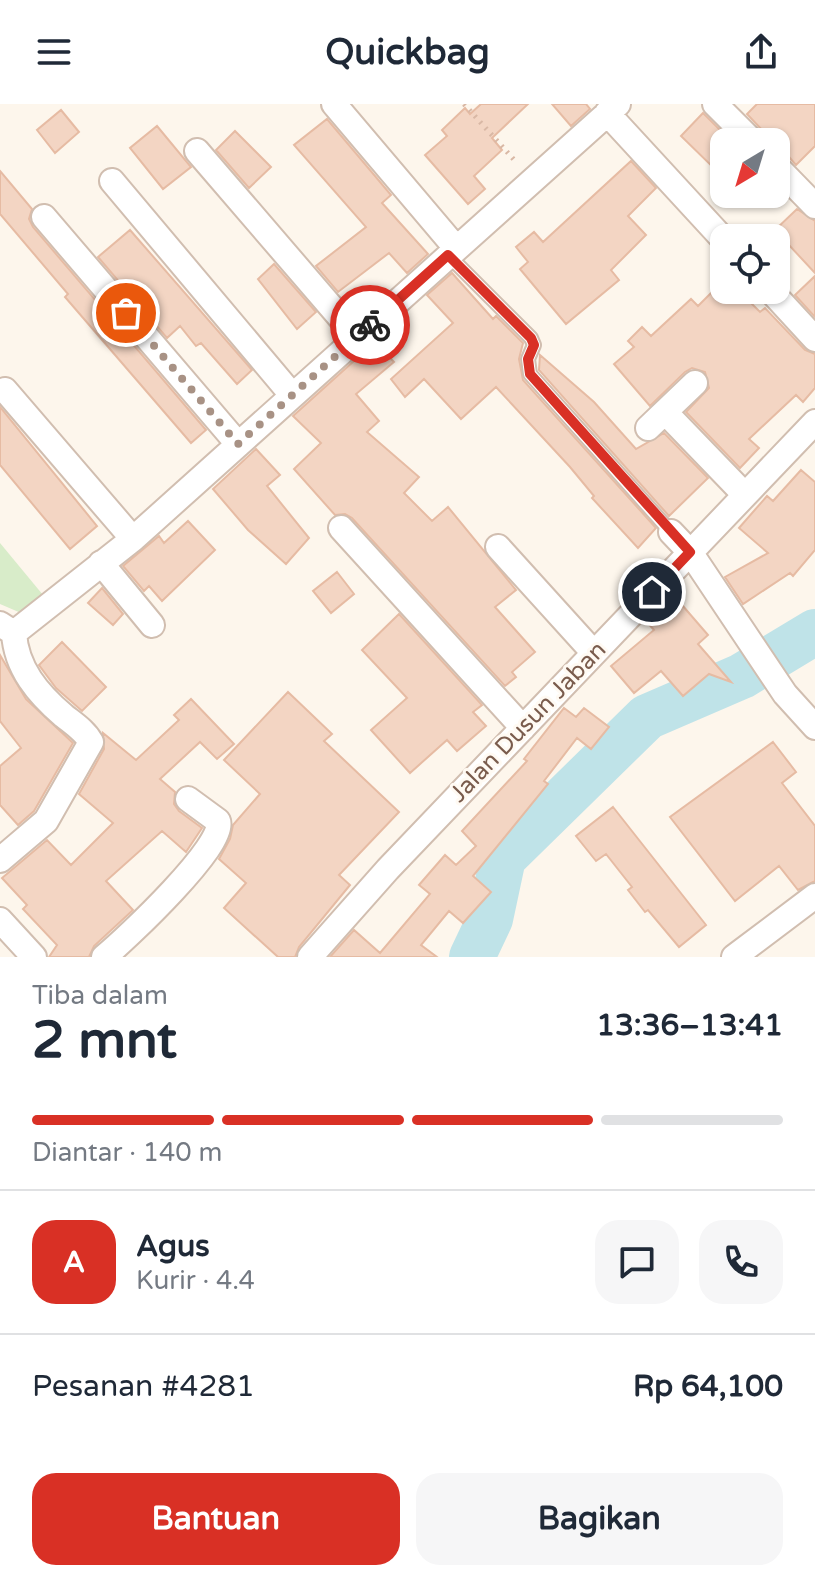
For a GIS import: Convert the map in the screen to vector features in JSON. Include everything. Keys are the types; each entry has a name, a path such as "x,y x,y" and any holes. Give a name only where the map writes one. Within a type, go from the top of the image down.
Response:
{"street":[{"path":"334,104 452,251"},
{"path":"715,104 739,128"},
{"path":"0,860 46,821 91,742 54,707 27,675 7,628 133,539 613,108 711,224"},
{"path":"197,151 357,337"},
{"path":"790,180 815,206"},
{"path":"112,181 292,395"},
{"path":"44,217 238,444"},
{"path":"783,304 815,339"},
{"path":"695,383 656,420 741,491"},
{"path":"5,390 133,539"},
{"name":"Jalan Dusun Jaban","path":"310,957 388,869 690,551 741,491 815,422"},
{"path":"341,528 523,728"},
{"path":"671,532 690,551 785,694 815,727"},
{"path":"498,547 594,653"},
{"path":"101,563 152,625"},
{"path":"104,957 170,893 218,834 218,821 188,799"},
{"path":"734,957 815,896"},
{"path":"0,920 34,957"}],"lane":[{"path":"452,251 531,338 534,345 528,359 530,374 671,532"}],"path":[{"path":"464,104 531,179"}],"green space":[{"path":"0,543 43,595 21,613 0,604"}],"building":[{"path":"481,104 528,104 492,138 502,150 474,176 485,189 468,204 425,155 447,136 442,130 465,108 470,114"},
{"path":"552,104 586,104 590,109 571,126"},
{"path":"757,104 815,104 815,146 796,165 790,158 790,128 760,128 747,114"},
{"path":"61,110 79,132 55,153 37,130"},
{"path":"703,113 718,128 710,128 710,164 681,136"},
{"path":"327,119 391,195 382,203 428,254 407,273 389,253 338,292 316,266 366,227 294,145"},
{"path":"157,126 191,167 163,189 130,148"},
{"path":"235,131 271,167 249,188 216,150"},
{"path":"631,161 656,188 628,216 646,235 611,270 619,280 566,324 520,269 528,262 516,247 534,232 543,242"},
{"path":"0,171 32,209 29,219 33,227 206,430 191,443 65,297 68,294 0,214"},
{"path":"797,209 815,221 815,273 790,246 790,224 781,224"},
{"path":"130,230 252,370 237,384 201,343 196,346 180,326 167,338 98,257"},
{"path":"274,264 316,312 297,329 258,279"},
{"path":"452,273 493,319 496,316 523,343 519,359 523,380 656,528 638,548 592,498 594,496 570,467 496,387 461,419 424,379 405,397 391,379 453,323 427,295"},
{"path":"815,276 815,317 795,295"},
{"path":"710,294 710,304 752,304 760,312 765,308 805,350 815,354 815,388 803,402 796,395 749,439 759,448 740,468 686,412 709,388 705,372 692,368 685,372 650,406 614,364 634,347 628,341 642,327 651,336 691,299 698,306"},
{"path":"375,342 394,362 356,394 379,421 367,432 419,477 404,493 432,521 448,507 516,590 495,607 535,652 512,672 516,677 505,686 352,518 345,514 335,515 294,469 321,443 293,416"},
{"path":"540,355 594,402 636,449 664,433 708,478 669,516 539,370"},
{"path":"0,407 97,526 70,549 0,465"},
{"path":"256,449 280,475 267,486 309,538 286,564 248,530 213,489"},
{"path":"801,470 815,482 815,550 793,576 790,573 743,604 725,577 768,553 739,528 767,496 773,501"},
{"path":"188,521 215,550 162,601 149,586 144,591 123,566 159,536 164,543"},
{"path":"337,572 354,594 331,613 313,591"},
{"path":"102,588 123,614 113,625 88,603"},
{"path":"676,598 708,635 698,644 731,682 709,674 683,696 661,671 634,693 611,666 654,630 647,622"},
{"path":"399,614 482,705 473,712 486,726 457,751 447,740 410,773 371,730 407,698 362,650"},
{"path":"62,642 106,687 82,711 56,688 39,665"},
{"path":"0,655 26,699 73,743 34,811 18,825 0,805 0,766 21,748 0,721"},
{"path":"288,692 332,734 324,741 399,812 339,875 350,885 299,947 295,957 278,957 224,908 246,883 219,859 230,839 233,825 260,794 224,760"},
{"path":"191,699 234,744 217,759 200,742 160,779 175,792 174,804 179,811 202,828 186,852 162,831 106,881 133,910 94,946 89,957 49,957 57,945 23,909 27,905 2,878 47,840 71,865 113,823 79,794 104,749 103,733 136,760 179,720 174,715"},
{"path":"564,708 576,717 584,708 609,727 591,749 577,738 544,781 548,784 473,876 491,892 463,923 449,911 421,945 437,957 330,957 354,930 380,953 430,894 419,885 445,855 456,865 476,846 462,831 527,761 524,759"},
{"path":"773,742 796,772 782,783 815,826 815,881 798,890 779,866 735,901 670,817"},
{"path":"613,807 706,925 679,947 648,910 645,912 628,890 632,887 606,854 596,861 576,836"}],"waterway":[{"path":"472,957 490,919 503,858 647,717 742,676 815,632"}],"way so far":[{"path":"126,313 238,444 370,325"}],"route":[{"path":"370,325 448,255 531,338 534,345 528,359 530,374 690,552 652,592"}]}
